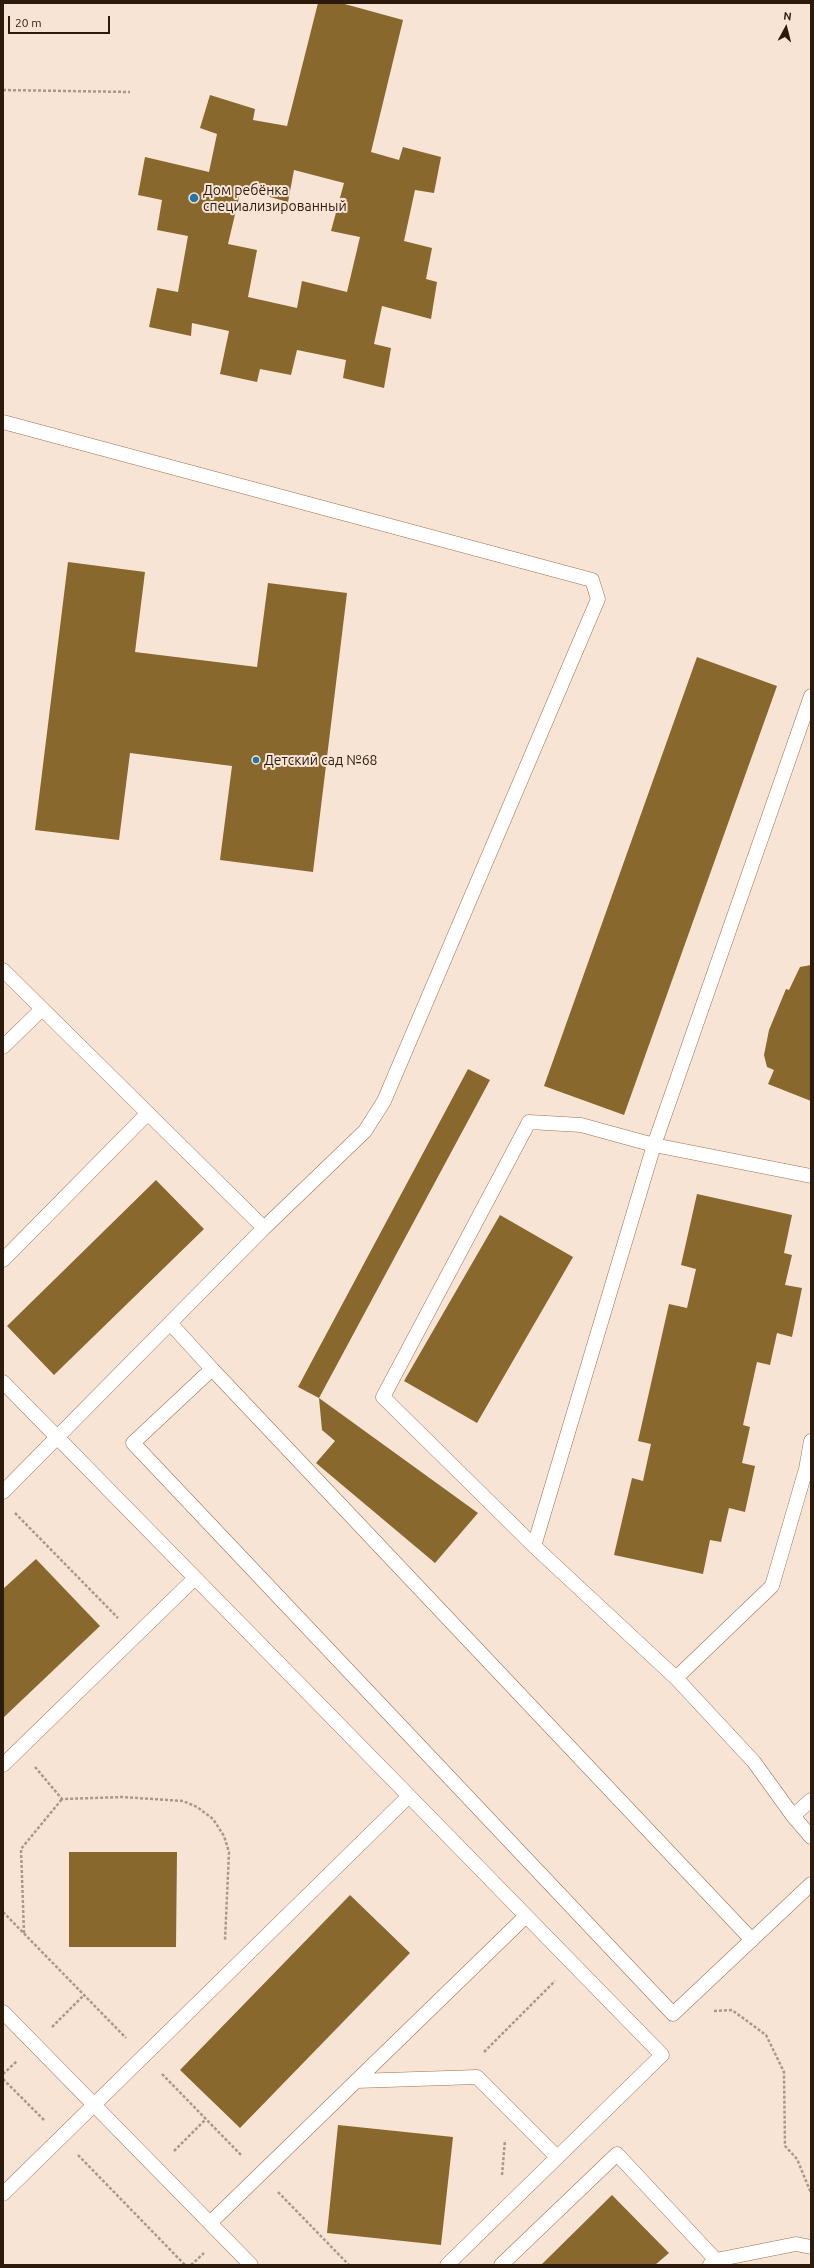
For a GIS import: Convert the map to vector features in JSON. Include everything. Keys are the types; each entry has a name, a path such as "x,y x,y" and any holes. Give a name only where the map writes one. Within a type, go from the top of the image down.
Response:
{"lane":[{"path":"3,422 592,580 598,599 384,1101 365,1131 264,1228 3,1492"},
{"path":"534,1546 654,1146 811,696"},
{"path":"3,970 264,1228"},
{"path":"3,1047 42,1009"},
{"path":"3,1260 148,1113"},
{"path":"811,1176 654,1146 581,1125 529,1122 383,1397 534,1546 676,1678 754,1762 793,1816 811,1837"},
{"path":"170,1324 752,1940"},
{"path":"212,1369 133,1443 673,2014 811,1884"},
{"path":"3,1382 662,2055 446,2265"},
{"path":"676,1678 772,1586 808,1470 811,1441"},
{"path":"3,1765 195,1578"},
{"path":"3,2194 93,2104 409,1796"},
{"path":"793,1816 811,1800"},
{"path":"210,2223 526,1916"},
{"path":"3,2012 251,2265"},
{"path":"356,2081 477,2077 557,2157"},
{"path":"500,2265 617,2154 713,2262 796,2244 811,2247"}],"path":[{"path":"3,90 130,92"},
{"path":"14,1512 135,1636"},
{"path":"20,1749 62,1799"},
{"path":"24,1933 21,1849 62,1799 122,1797 183,1801 197,1807 213,1819 224,1836 229,1852 223,1978"},
{"path":"3,1912 349,2265"},
{"path":"3,1920 7,1916"},
{"path":"458,2078 573,1964"},
{"path":"673,2014 732,2010 766,2035 784,2072 785,2146 797,2159 811,2193"},
{"path":"3,2079 185,2265"},
{"path":"499,2214 507,2107"},
{"path":"156,2168 206,2119"}],"building":[{"name":"Дом ребёнка специализированный","path":"318,3 341,3 403,20 371,152 399,160 403,147 441,157 434,193 415,190 404,241 432,248 426,279 437,282 431,319 382,306 374,344 391,348 384,388 343,378 346,360 297,350 291,375 260,369 257,382 220,374 229,331 192,323 191,336 149,327 157,288 178,292 188,236 157,230 162,200 138,195 145,157 209,172 217,134 200,128 210,95 255,109 253,120 287,126","holes":["294,170 344,183 331,231 360,237 347,292 302,281 297,308 248,297 257,250 228,244 241,189 288,202"]},
{"path":"68,562 145,572 135,652 257,667 268,583 347,593 313,872 220,860 232,766 130,753 119,840 35,830"},
{"path":"697,657 777,686 624,1115 544,1086"},
{"path":"811,965 811,1101 768,1084 774,1070 767,1067 764,1055 769,1030 786,989 789,990 800,967"},
{"path":"468,1069 490,1080 319,1398 298,1387"},
{"path":"156,1180 204,1229 54,1375 7,1326"},
{"path":"697,1194 792,1215 784,1253 792,1255 785,1285 802,1288 792,1337 777,1333 770,1365 757,1362 743,1425 750,1427 742,1463 755,1466 745,1512 729,1508 721,1542 710,1540 703,1574 614,1555 632,1478 643,1481 651,1444 638,1441 669,1304 687,1308 696,1269 681,1265"},
{"path":"500,1215 573,1257 477,1423 404,1381"},
{"path":"319,1398 478,1513 435,1563 316,1463 335,1441 322,1430"},
{"path":"36,1559 100,1626 3,1718 3,1589"},
{"path":"69,1852 177,1852 176,1947 69,1947"},
{"path":"350,1895 410,1953 240,2128 180,2070"},
{"path":"338,2125 453,2137 441,2245 327,2233"},
{"path":"612,2195 669,2253 655,2265 541,2265"}],"place":[{"name":"Дом ребёнка специализированный","path":"194,198"},
{"name":"Детский сад №68","path":"256,760"}]}
